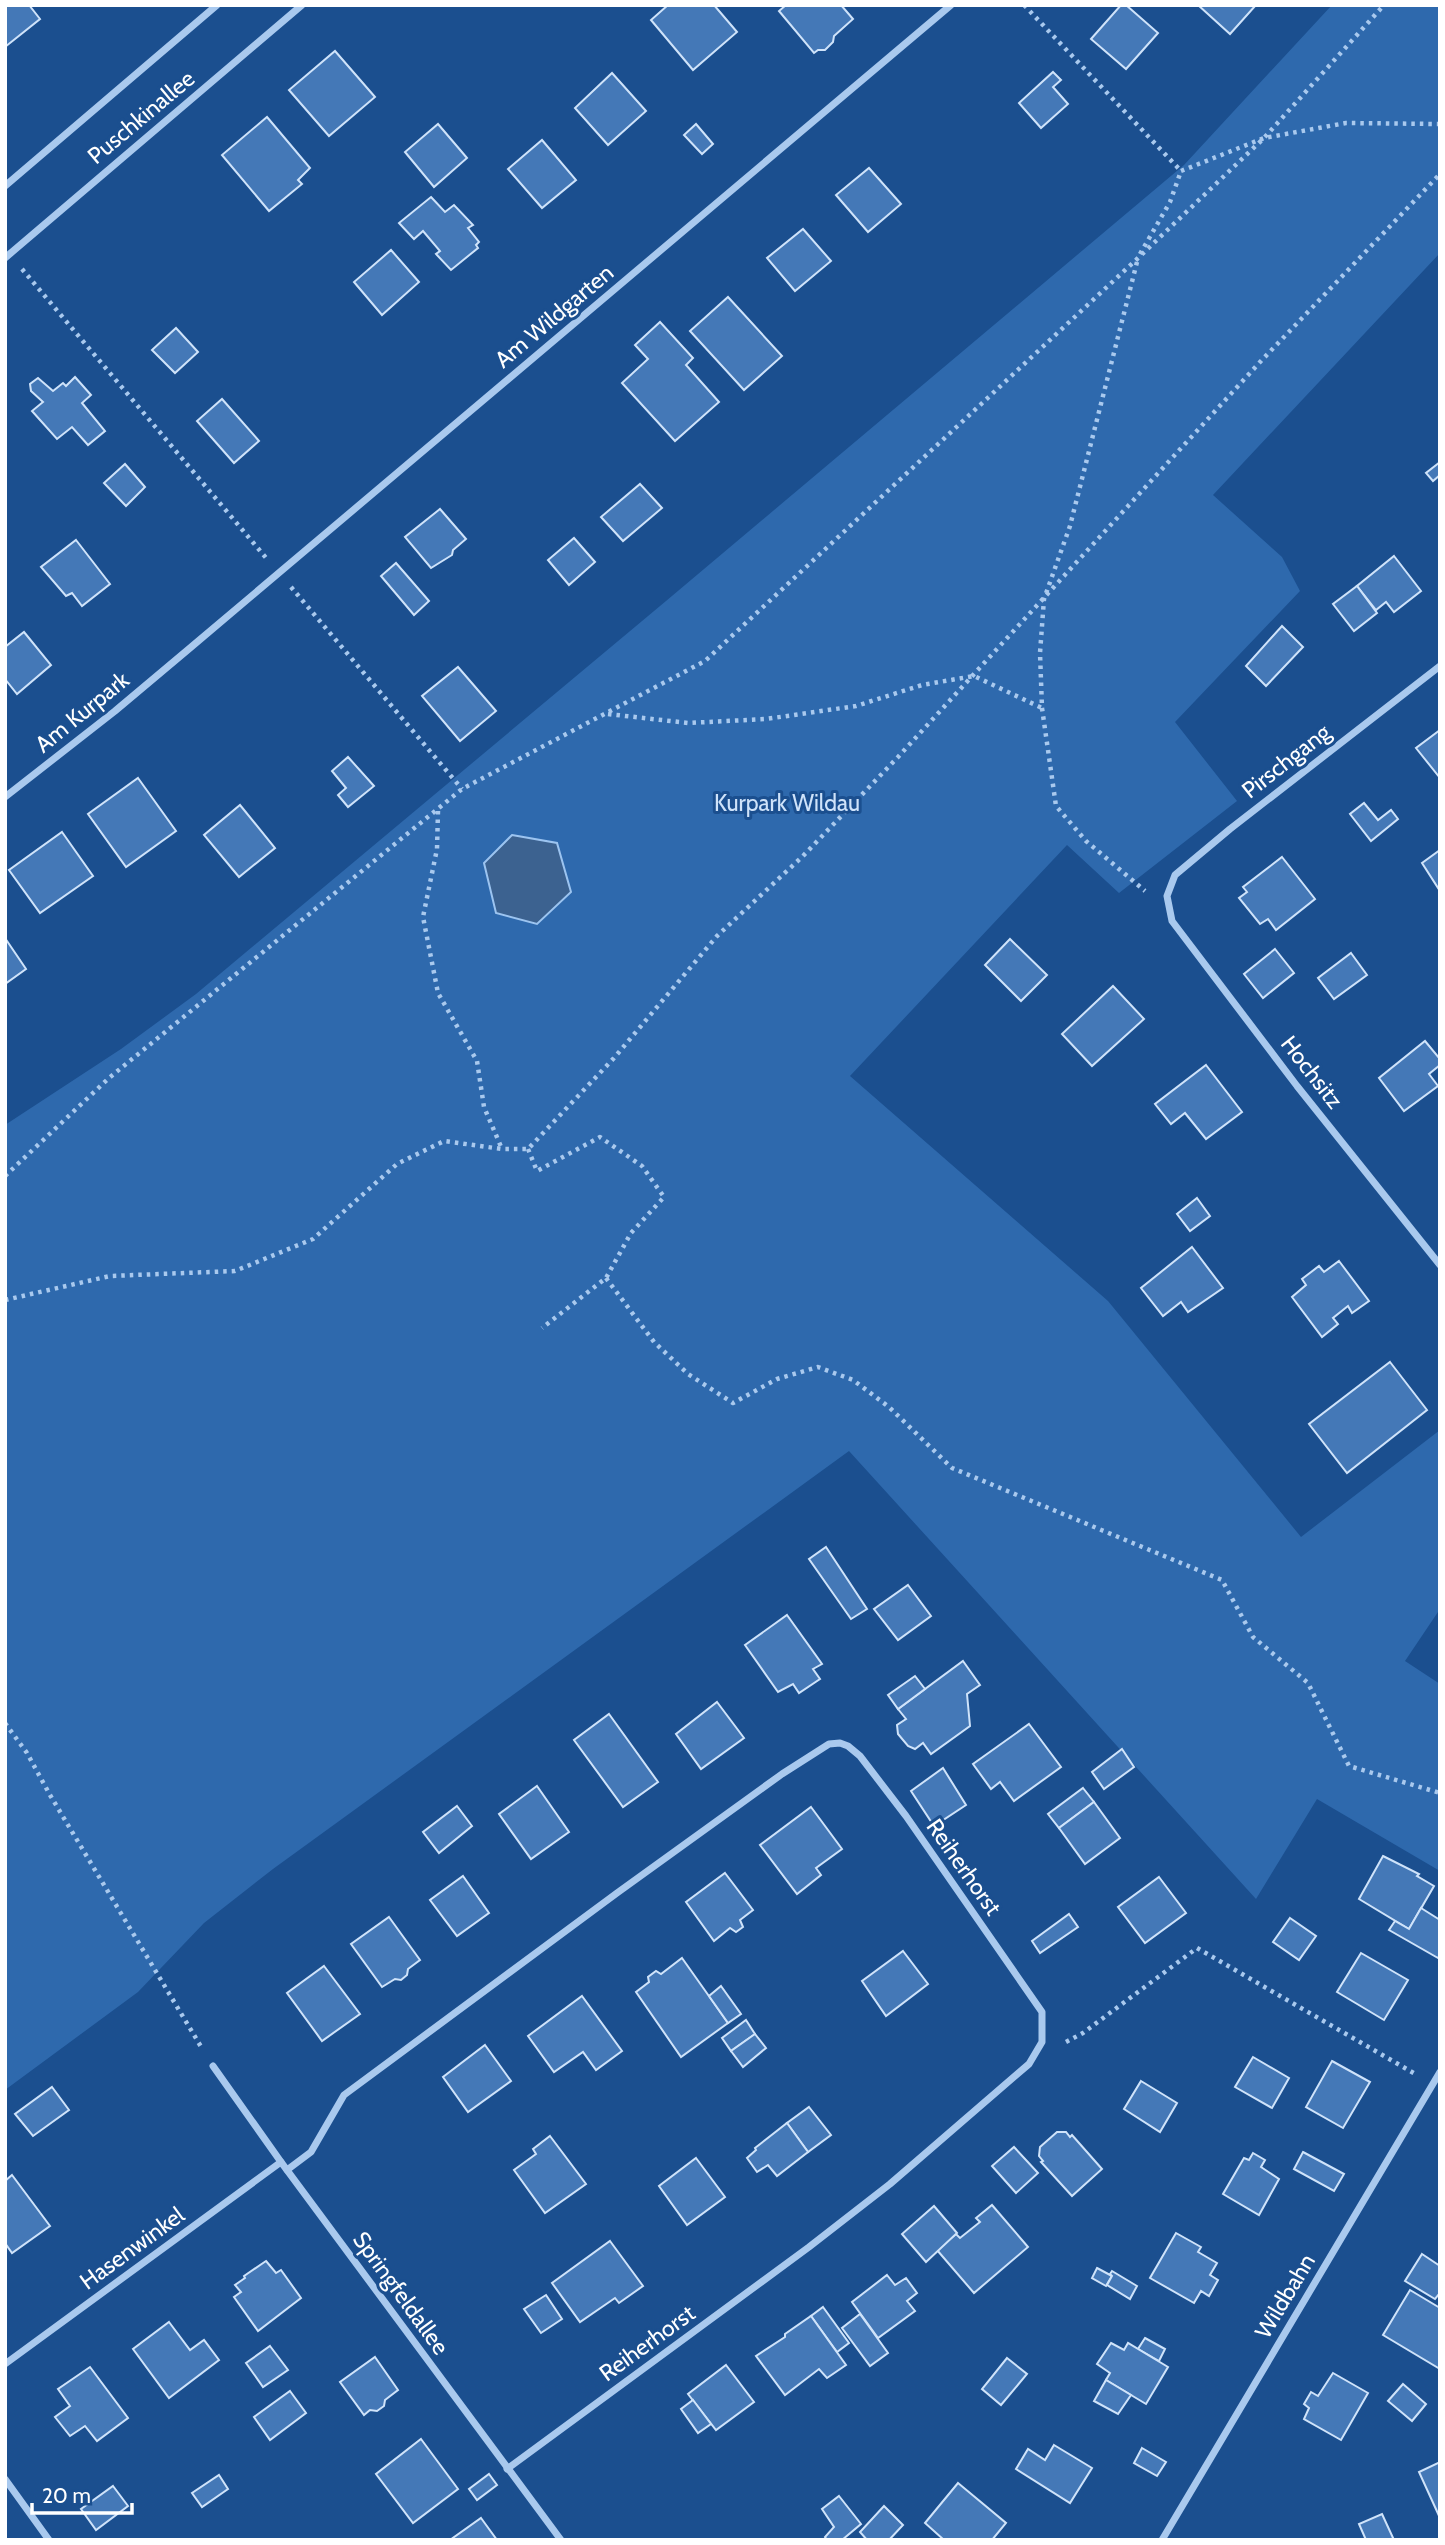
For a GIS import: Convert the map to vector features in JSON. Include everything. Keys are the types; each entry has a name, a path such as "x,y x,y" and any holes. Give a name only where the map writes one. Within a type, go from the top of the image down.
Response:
{"street":[{"name":"Puschkinallee","path":"5,186 217,5"},
{"name":"Puschkinallee","path":"7,256 302,5"},
{"name":"Am Wildgarten","path":"181,656 951,5"},
{"name":"Am Kurpark","path":"5,797 181,656"},
{"name":"Pirschgang","path":"1167,896 1175,875 1440,666"},
{"name":"Hochsitz","path":"1167,896 1172,921 1297,1086 1440,1265"},
{"name":"Reiherhorst","path":"287,2170 311,2152 344,2095 782,1774 829,1744 840,1743 848,1746 860,1756 906,1816 1042,2012 1042,2042 1030,2064 916,2163 809,2247 507,2469"},
{"name":"Springfeldallee","path":"213,2066 561,2540"},
{"name":"Wildbahn","path":"1162,2540 1440,2072"},
{"name":"Hasenwinkel","path":"5,2364 281,2162"},
{"path":"5,2479 49,2540"}],"path":[{"path":"1024,5 1181,171"},
{"path":"5,1175 109,1077 462,789 705,661 1138,259 1264,138 1384,5"},
{"path":"1145,891 1086,841 1056,806 1042,708 1040,653 1044,599 1070,526 1138,259 1170,202 1181,171 1264,138 1346,123 1440,124"},
{"path":"5,1300 110,1276 235,1270 313,1239 397,1164 444,1142 502,1149 528,1149 614,1058 717,936 803,856 974,676 1261,361 1440,174"},
{"path":"7,256 462,789"},
{"path":"605,714 688,723 766,719 856,706 922,685 974,676 1042,708"},
{"path":"438,811 437,849 424,917 428,942 438,993 477,1061 484,1107 502,1149"},
{"path":"528,1149 537,1171 600,1137 642,1166 664,1197 631,1233 606,1278 542,1328"},
{"path":"606,1278 654,1342 688,1374 733,1404 777,1379 818,1367 853,1380 890,1407 952,1468 1222,1580 1253,1637 1308,1683 1349,1766 1440,1793"},
{"path":"5,1723 27,1752 50,1795 213,2066"},
{"path":"1066,2042 1083,2033 1197,1948 1433,2084"}],"green space":[{"name":"Kurpark Wildau","path":"1332,5 1440,5 1440,253 1213,495 1282,557 1300,591 1175,722 1237,801 1119,893 1067,845 850,1076 1108,1301 1301,1537 1440,1430 1440,1609 1405,1661 1440,1684 1440,1871 1317,1799 1256,1899 849,1451 273,1869 204,1923 138,1992 5,2090 5,1125 121,1049 196,994 1184,165"}],"shaded area":[{"path":"512,835 557,843 571,892 537,924 496,913 484,863"}],"building":[{"path":"5,5 29,5 40,19 5,47"},
{"path":"668,5 714,5 737,32 693,70 651,20"},
{"path":"786,5 841,5 853,19 834,36 833,42 825,50 814,53 779,11"},
{"path":"1121,5 1126,5 1158,33 1126,69 1091,39"},
{"path":"1198,5 1256,5 1230,34"},
{"path":"335,51 375,97 329,136 289,90"},
{"path":"1053,72 1061,80 1053,87 1068,104 1041,128 1019,103"},
{"path":"612,73 646,111 608,145 575,108"},
{"path":"267,117 310,168 298,180 302,184 269,211 222,155"},
{"path":"438,124 467,158 434,187 405,152"},
{"path":"696,124 713,144 702,154 684,135"},
{"path":"542,140 576,180 542,208 508,169"},
{"path":"869,168 901,204 868,232 836,195"},
{"path":"431,197 445,212 454,205 473,225 468,228 479,242 476,245 478,248 451,270 436,254 440,251 423,231 414,239 399,223"},
{"path":"803,229 831,261 795,291 767,258"},
{"path":"391,250 419,282 382,315 354,282"},
{"path":"728,297 782,356 744,390 690,331"},
{"path":"660,322 693,358 686,365 719,402 675,441 622,383 648,359 635,345"},
{"path":"176,328 198,352 175,373 152,350"},
{"path":"75,377 91,395 82,403 105,431 88,445 72,427 57,439 32,411 43,402 31,391 30,384 38,378 53,391 63,383 66,386"},
{"path":"222,399 259,441 234,463 197,421"},
{"path":"1440,462 1440,475 1433,481 1426,473"},
{"path":"125,464 145,487 126,506 104,483"},
{"path":"640,484 662,508 623,541 601,517"},
{"path":"440,509 466,539 453,550 452,555 431,568 405,537"},
{"path":"574,538 595,562 569,585 548,560"},
{"path":"76,540 110,584 82,606 72,593 66,596 41,567"},
{"path":"1394,556 1421,591 1394,612 1386,602 1376,610 1357,586"},
{"path":"396,563 429,601 414,615 381,576"},
{"path":"1357,586 1377,613 1354,631 1333,604"},
{"path":"1282,626 1303,647 1266,686 1246,666"},
{"path":"24,632 51,665 17,694 5,679 5,647"},
{"path":"458,667 496,711 460,741 422,696"},
{"path":"1440,730 1440,778 1416,748"},
{"path":"348,757 374,786 348,807 338,795 346,788 332,771"},
{"path":"138,778 176,831 126,867 88,814"},
{"path":"1364,803 1378,820 1391,810 1398,819 1371,841 1350,814"},
{"path":"240,805 275,848 239,877 204,835"},
{"path":"62,832 93,876 40,913 9,870"},
{"path":"1440,850 1440,891 1422,863"},
{"path":"1282,857 1315,899 1276,930 1268,919 1260,924 1239,898 1247,892 1243,887"},
{"path":"5,938 26,969 5,984"},
{"path":"1010,939 1047,975 1021,1001 985,965"},
{"path":"1275,949 1294,973 1263,998 1244,974"},
{"path":"1351,953 1367,975 1334,999 1318,978"},
{"path":"1113,986 1144,1019 1092,1066 1062,1034"},
{"path":"1425,1041 1440,1059 1440,1065 1429,1074 1438,1086 1404,1111 1379,1078"},
{"path":"1206,1065 1242,1112 1206,1139 1185,1113 1171,1124 1155,1104"},
{"path":"1197,1198 1210,1216 1190,1231 1177,1214"},
{"path":"1192,1247 1223,1288 1188,1312 1181,1302 1163,1316 1141,1288"},
{"path":"1339,1261 1369,1301 1352,1313 1348,1306 1333,1318 1338,1324 1322,1337 1292,1297 1306,1285 1302,1279 1319,1266 1324,1272"},
{"path":"1390,1362 1427,1410 1347,1473 1309,1424"},
{"path":"826,1547 867,1609 851,1619 809,1559"},
{"path":"908,1585 931,1616 898,1640 874,1609"},
{"path":"787,1615 822,1664 813,1669 820,1679 799,1693 793,1684 778,1692 745,1645"},
{"path":"963,1661 980,1685 967,1694 970,1726 931,1754 923,1743 915,1749 908,1746 898,1734 897,1725 906,1719 898,1709"},
{"path":"915,1676 925,1689 898,1709 888,1695"},
{"path":"717,1702 744,1738 701,1769 676,1734"},
{"path":"609,1714 658,1782 623,1807 574,1740"},
{"path":"1029,1724 1061,1767 1014,1801 1000,1782 991,1789 973,1764"},
{"path":"1122,1749 1134,1767 1104,1789 1092,1772"},
{"path":"943,1768 966,1805 934,1826 911,1791"},
{"path":"537,1786 569,1832 531,1859 499,1814"},
{"path":"1083,1788 1094,1802 1059,1828 1048,1814"},
{"path":"1094,1802 1120,1838 1085,1864 1059,1828"},
{"path":"457,1806 472,1826 439,1853 423,1832"},
{"path":"811,1807 842,1849 816,1868 821,1875 797,1894 760,1845"},
{"path":"1383,1856 1419,1874 1417,1876 1434,1886 1409,1929 1359,1899"},
{"path":"725,1873 753,1910 740,1920 743,1927 736,1932 730,1928 714,1941 686,1902"},
{"path":"463,1876 489,1913 457,1936 430,1900"},
{"path":"1159,1877 1186,1913 1145,1943 1118,1907"},
{"path":"1421,1908 1440,1920 1438,1958 1389,1930 1395,1921 1409,1929"},
{"path":"1069,1914 1078,1927 1040,1953 1032,1941"},
{"path":"389,1917 420,1960 408,1969 407,1975 401,1980 395,1979 382,1987 351,1944"},
{"path":"1290,1918 1316,1936 1299,1960 1273,1942"},
{"path":"903,1951 928,1984 886,2016 862,1981"},
{"path":"1361,1953 1408,1980 1384,2020 1337,1992"},
{"path":"682,1958 728,2023 681,2057 636,1992 649,1982 648,1977 656,1971 661,1974"},
{"path":"324,1966 360,2014 322,2041 287,1993"},
{"path":"721,1986 741,2014 728,2023 709,1996"},
{"path":"582,1996 622,2051 596,2070 583,2052 554,2072 528,2036"},
{"path":"746,2020 755,2034 731,2051 722,2038"},
{"path":"755,2034 766,2048 743,2067 731,2051"},
{"path":"485,2045 511,2081 468,2112 443,2077"},
{"path":"1253,2057 1289,2078 1272,2108 1235,2087"},
{"path":"1332,2061 1370,2082 1343,2128 1306,2107"},
{"path":"1141,2081 1177,2103 1160,2132 1124,2109"},
{"path":"52,2087 69,2110 33,2136 15,2114"},
{"path":"809,2107 831,2135 808,2152 787,2123"},
{"path":"787,2123 808,2152 777,2176 768,2165 757,2172 747,2158 755,2148"},
{"path":"1057,2132 1066,2132 1070,2137 1072,2135 1102,2169 1072,2196 1041,2162 1043,2161 1039,2156 1040,2147"},
{"path":"550,2136 586,2184 545,2213 514,2170 536,2154 533,2149"},
{"path":"1014,2147 1038,2173 1016,2193 992,2166"},
{"path":"1303,2152 1344,2174 1334,2191 1294,2169"},
{"path":"1253,2153 1265,2160 1261,2167 1279,2179 1259,2215 1223,2194 1244,2158 1249,2160"},
{"path":"696,2158 725,2197 687,2225 659,2186"},
{"path":"12,2175 50,2226 12,2253 5,2243 5,2181"},
{"path":"992,2205 1028,2247 974,2293 937,2250 956,2234 960,2238 980,2222 976,2218"},
{"path":"934,2206 957,2233 926,2262 902,2234"},
{"path":"1176,2233 1201,2247 1198,2252 1217,2263 1210,2275 1218,2280 1209,2296 1201,2291 1194,2303 1150,2278"},
{"path":"610,2241 643,2286 619,2303 615,2298 580,2322 552,2283"},
{"path":"1422,2254 1440,2266 1440,2293 1435,2299 1405,2281"},
{"path":"266,2261 276,2273 281,2270 301,2298 258,2331 234,2297 241,2292 235,2285"},
{"path":"1097,2268 1112,2276 1106,2286 1092,2278"},
{"path":"1112,2271 1137,2286 1130,2299 1107,2285"},
{"path":"887,2275 895,2285 906,2278 917,2293 907,2301 915,2311 878,2338 852,2302"},
{"path":"1410,2290 1440,2308 1440,2369 1383,2335"},
{"path":"546,2295 562,2319 541,2333 524,2309"},
{"path":"823,2307 849,2343 837,2352 811,2316"},
{"path":"860,2314 888,2353 870,2366 842,2328"},
{"path":"811,2316 846,2365 827,2378 819,2369 785,2395 756,2356"},
{"path":"169,2322 190,2350 204,2340 219,2360 169,2398 133,2349"},
{"path":"1145,2338 1165,2349 1159,2361 1138,2349"},
{"path":"1111,2343 1124,2350 1128,2343 1168,2367 1146,2404 1106,2380 1110,2373 1097,2364"},
{"path":"270,2346 288,2370 263,2387 246,2363"},
{"path":"375,2357 398,2390 385,2400 384,2406 364,2415 340,2382"},
{"path":"1007,2358 1027,2374 1001,2405 982,2389"},
{"path":"726,2365 754,2402 716,2430 688,2394"},
{"path":"90,2367 128,2418 97,2441 85,2426 70,2436 55,2417 70,2406 58,2389"},
{"path":"1333,2373 1368,2393 1341,2440 1304,2419 1309,2408 1304,2404 1311,2392 1318,2396"},
{"path":"1106,2380 1131,2395 1118,2414 1094,2401"},
{"path":"1403,2384 1426,2404 1412,2421 1388,2401"},
{"path":"290,2391 306,2413 270,2440 254,2417"},
{"path":"693,2400 711,2424 698,2433 681,2409"},
{"path":"421,2439 458,2489 413,2523 376,2474"},
{"path":"1054,2445 1092,2468 1070,2503 1016,2469 1028,2449 1045,2460"},
{"path":"1142,2448 1166,2462 1157,2476 1134,2463"},
{"path":"1440,2462 1440,2518 1419,2472"},
{"path":"489,2474 497,2485 477,2500 469,2489"},
{"path":"219,2475 228,2489 202,2507 192,2493"},
{"path":"958,2483 1006,2523 992,2540 944,2540 925,2523"},
{"path":"113,2486 128,2506 96,2530 81,2509"},
{"path":"839,2496 861,2524 842,2540 827,2540 825,2537 834,2527 822,2509"},
{"path":"884,2506 903,2525 889,2540 867,2540 860,2532"},
{"path":"1382,2514 1394,2540 1366,2540 1359,2524"},
{"path":"481,2518 497,2540 450,2540"}]}
